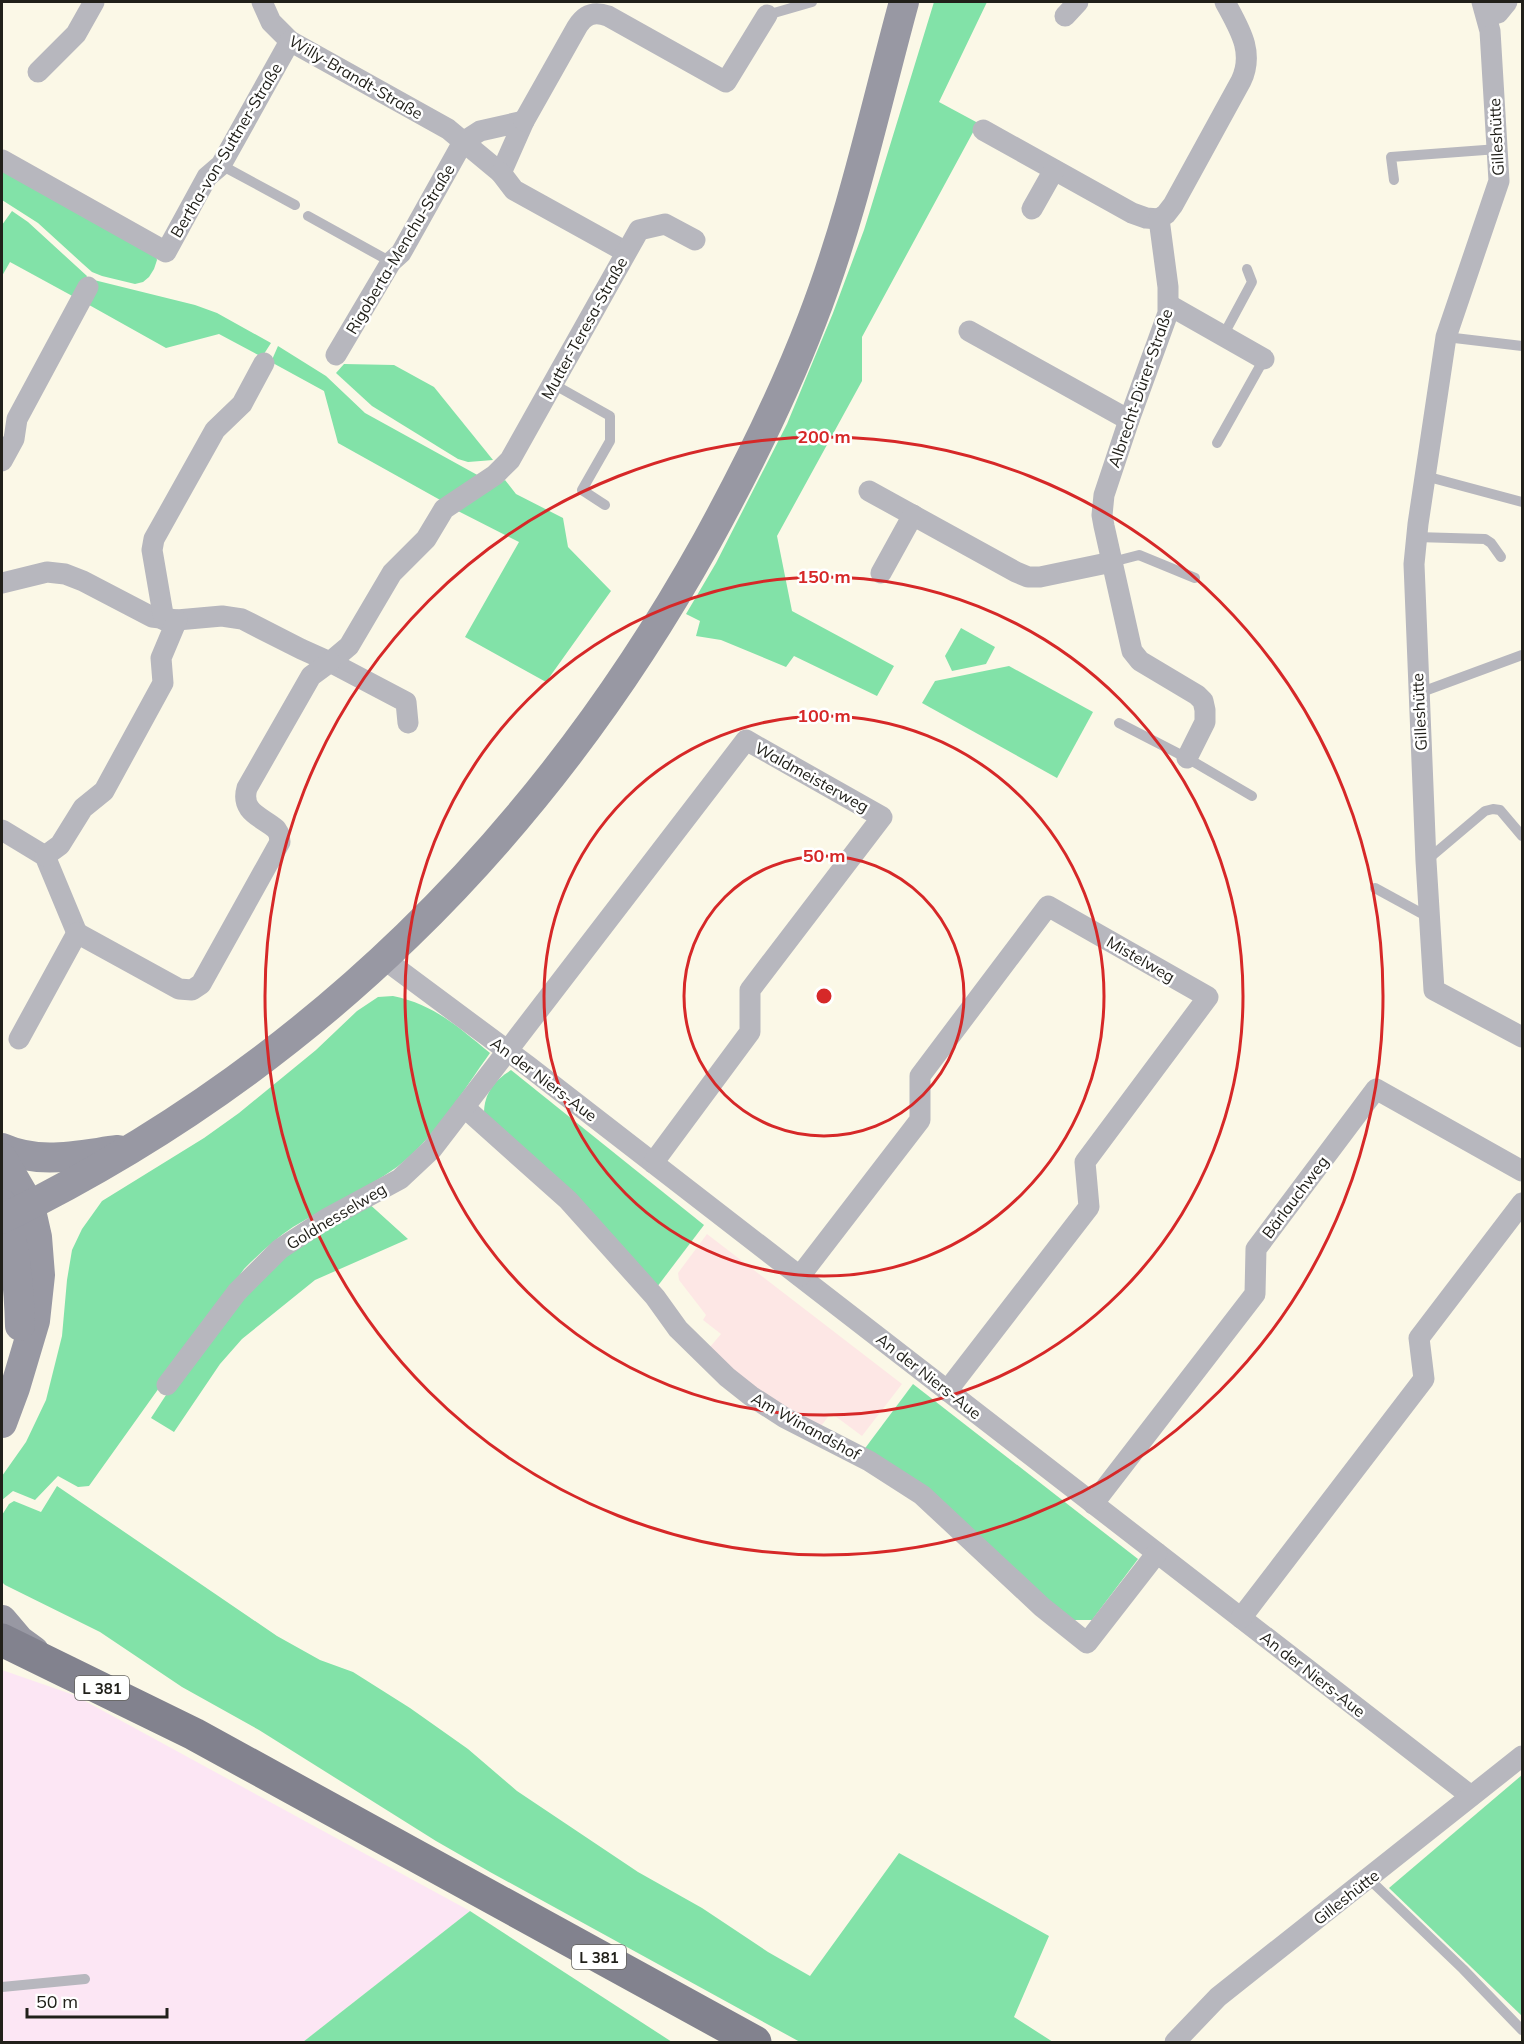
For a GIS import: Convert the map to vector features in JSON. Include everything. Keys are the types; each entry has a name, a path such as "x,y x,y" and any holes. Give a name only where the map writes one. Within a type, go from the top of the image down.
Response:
{"main road":[{"path":"10,1212 133,1148 200,1105 249,1071 306,1026 384,959 462,880 547,780 614,690 652,633 719,518 775,408 813,318 845,222 904,2"},
{"path":"2,1148 20,1156 49,1159 133,1148"},
{"path":"2,1158 10,1212 38,1237 40,1287 35,1321 2,1423"},
{"path":"2,1307 20,1371"},
{"path":"2,1620 19,1640 48,1662"},
{"name":"L 381","path":"2,1640 215,1745 755,2043"}],"street":[{"path":"38,72 76,34 94,2"},
{"name":"Willy-Brandt-Straße","path":"261,2 271,22 290,41 448,129 501,173 514,190 626,252"},
{"path":"983,129 1132,213 1146,218 1159,219 1173,205 1245,71 1248,61 1245,43 1225,2"},
{"path":"1485,9 1498,13 1507,2"},
{"name":"Gilleshütte","path":"1485,9 1499,181 1446,337 1416,537 1414,589 1434,990 1522,1037"},
{"path":"501,173 524,122 581,21 591,14 608,16 726,81 767,15"},
{"name":"Bertha-von-Suttner-Straße","path":"2,160 166,252 207,177 221,165 290,41"},
{"path":"464,142 480,131 524,122"},
{"name":"Rigoberta-Menchu-Straße","path":"336,356 391,262 401,253 464,142"},
{"path":"1032,209 1054,170"},
{"name":"Albrecht-Dürer-Straße","path":"1159,219 1169,305 1166,320 1128,420 1102,505 1102,515 1132,651 1140,662 1197,695 1204,706 1206,716 1203,728 1187,758"},
{"name":"Mutter-Teresa-Straße","path":"76,933 179,989 192,990 204,981 280,842 276,829 249,809 245,800 247,788 311,676 349,646 392,573 426,539 444,509 495,475 512,457 639,230 665,224 695,240"},
{"path":"2,461 14,439 17,419 87,287"},
{"path":"1169,305 1264,359"},
{"path":"969,331 1128,420"},
{"path":"45,856 60,845 83,808 104,791 163,683 161,658 170,620 152,550 154,539 215,430 242,404 264,363"},
{"path":"869,491 1028,577 1040,577 1112,562"},
{"path":"881,573 913,515"},
{"path":"2,583 47,572 65,574 83,581 146,615 170,620 222,616 242,619 406,702 408,723"},
{"name":"Waldmeisterweg","path":"507,1050 746,740 882,817 750,990 750,1032 653,1163"},
{"path":"2,830 45,856 76,933 19,1039"},
{"name":"Mistelweg","path":"800,1276 920,1120 920,1076 1048,906 1208,997 1085,1162 1089,1207 948,1391"},
{"name":"An der Niers-Aue","path":"384,959 507,1050 1471,1796"},
{"path":"464,1107 507,1050"},
{"name":"Bärlauchweg","path":"1093,1504 1255,1294 1256,1249 1376,1089 1522,1171"},
{"name":"Goldnesselweg","path":"167,1385 216,1317 257,1270 280,1249 302,1235 360,1199 400,1179 432,1149 464,1107"},
{"name":"Am Winandshof","path":"464,1107 568,1200 655,1297 691,1344 727,1377 779,1415 869,1461 922,1495 1042,1607 1088,1643 1157,1553"},
{"path":"1241,1618 1424,1379 1419,1338 1522,1203"},
{"name":"Gilleshütte","path":"1174,2043 1218,1997 1522,1756"}],"lane":[{"path":"581,21 591,2"},
{"path":"767,15 812,2"},
{"path":"1394,180 1391,157 1498,149"},
{"path":"221,165 295,205"},
{"path":"308,216 391,262"},
{"path":"1223,336 1252,282 1247,268"},
{"path":"1446,337 1522,346"},
{"path":"1217,443 1264,359"},
{"path":"553,384 610,416 610,441 582,490 604,505"},
{"path":"1425,476 1522,502"},
{"path":"1416,537 1485,539 1491,543 1501,557"},
{"path":"1112,562 1139,555 1195,578"},
{"path":"1419,693 1522,655"},
{"path":"1119,723 1187,758 1252,796"},
{"path":"1426,861 1490,809 1503,812 1522,836"},
{"path":"1375,888 1430,918"},
{"path":"1369,1879 1463,1969 1522,2030"},
{"path":"2,1987 85,1979"}],"shaded area":[{"path":"707,1234 902,1384 862,1436 831,1413 821,1426 788,1408 750,1385 710,1347 721,1334 703,1320 706,1315 679,1280 678,1273"},
{"path":"2,1670 74,1695 470,1911 303,2042 2,2042"}],"green space":[{"path":"934,2 987,2 939,102 978,123 862,337 862,381 777,536 792,611 894,666 877,696 794,656 786,667 721,640 696,636 700,621 686,614 716,563 787,424 833,313 864,230"},
{"path":"2,167 155,253 157,260 149,277 135,284 92,272 38,223 2,200"},
{"path":"12,211 28,222 87,276 76,298 10,262 2,276 2,225"},
{"path":"94,280 195,305 217,313 271,343 262,357 219,334 166,348 82,301"},
{"path":"278,346 326,376 365,413 481,477 442,501 338,443 324,391 271,362"},
{"path":"344,364 394,365 434,387 493,460 468,462 458,459 372,406 336,373"},
{"path":"505,480 516,494 563,518 568,547 611,591 546,682 465,637 519,542 456,510"},
{"path":"961,628 995,647 986,664 952,671 945,656"},
{"path":"1009,666 1093,712 1057,778 922,703 935,681"},
{"path":"393,996 421,1005 445,1018 490,1053 448,1113 424,1142 397,1167 372,1184 293,1227 244,1269 89,1486 78,1487 58,1476 35,1500 13,1491 2,1500 2,1476 26,1442 46,1400 62,1336 72,1250 82,1229 102,1201 204,1138 239,1113 316,1050 357,1011 378,997"},
{"path":"511,1070 704,1225 657,1287 484,1113 488,1093 500,1078"},
{"path":"366,1201 408,1239 315,1280 242,1339 220,1364 174,1432 151,1418 196,1349 272,1261"},
{"path":"913,1384 1138,1559 1092,1620 1069,1620 863,1451"},
{"path":"57,1486 277,1636 320,1660 353,1672 410,1708 468,1749 517,1791 638,1872 702,1908 768,1952 810,1976 899,1853 1049,1936 1014,2017 1053,2042 800,2042 490,1872 436,1841 259,1730 182,1687 100,1632 5,1585 2,1582 2,1515 9,1504 14,1501 41,1512"},
{"path":"1522,1775 1522,2016 1389,1888"},
{"path":"470,1911 672,2042 303,2042"}]}
